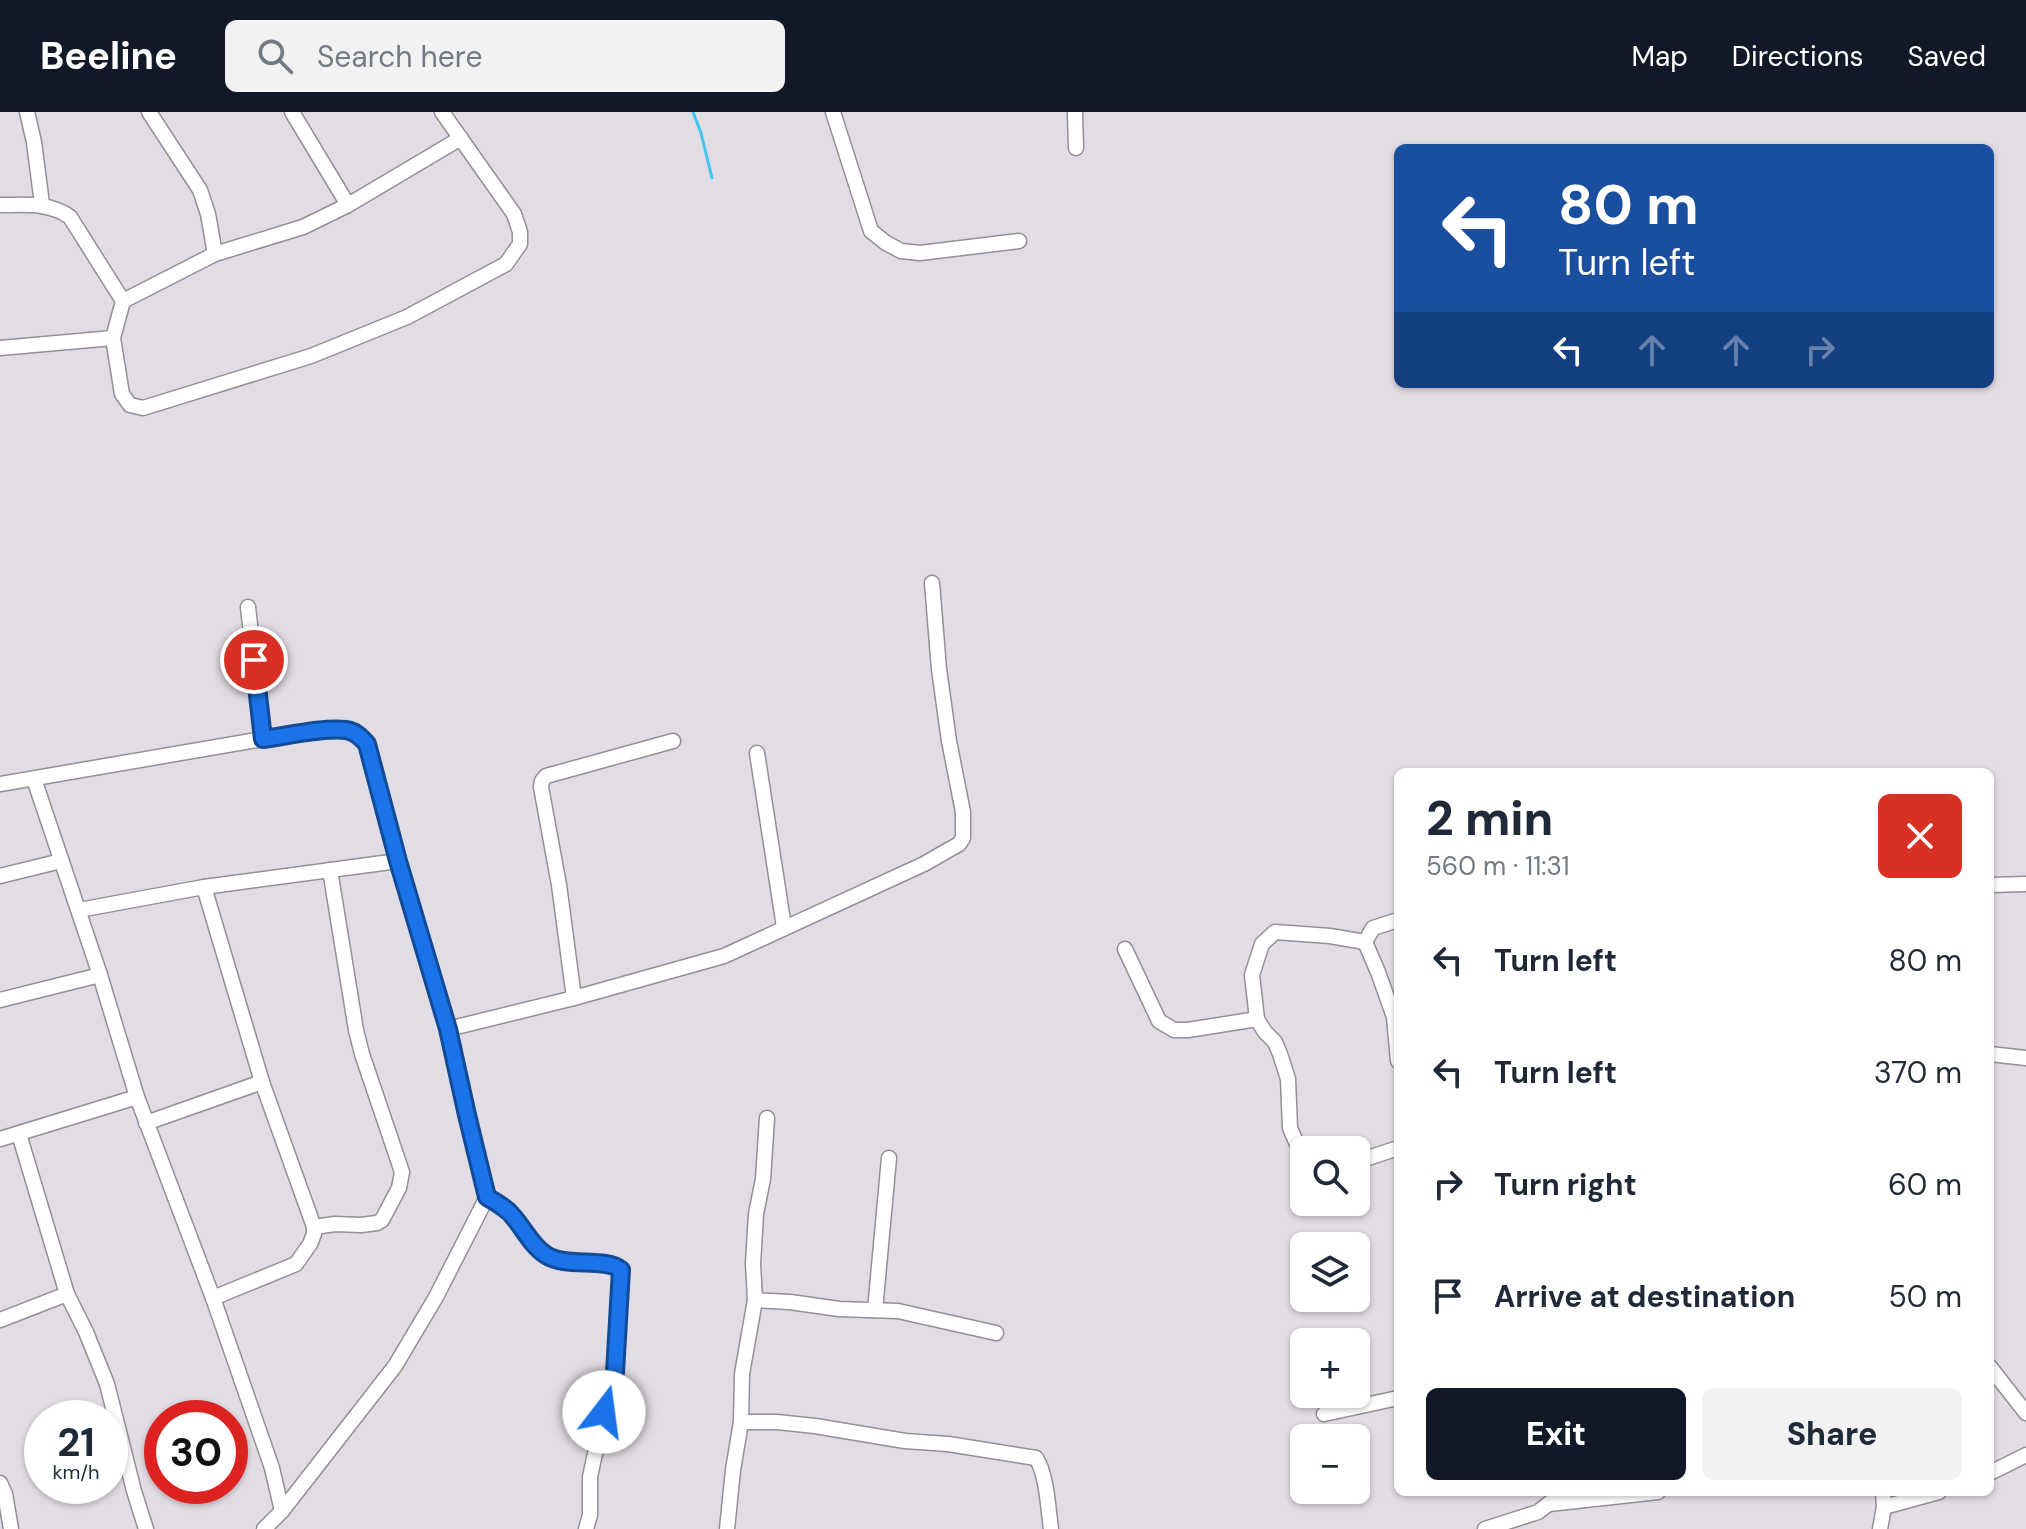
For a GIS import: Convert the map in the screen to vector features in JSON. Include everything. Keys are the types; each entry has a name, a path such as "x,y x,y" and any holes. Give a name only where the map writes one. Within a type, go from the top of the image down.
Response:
{"street":[{"path":"27,112 42,204"},
{"path":"149,112 200,190 215,254"},
{"path":"292,112 348,205"},
{"path":"0,205 42,204 70,217 123,301 113,338 122,394 130,405 143,408 311,356 407,317 506,264 520,244 514,214 442,112"},
{"path":"833,112 871,231 886,243 901,251 920,253 1019,241"},
{"path":"1075,112 1076,148"},
{"path":"123,301 215,254 303,227 348,205 461,138"},
{"path":"0,348 113,338"},
{"path":"448,1029 724,956 952,849 963,838 963,812 939,669 932,583"},
{"path":"248,607 263,739"},
{"path":"0,784 331,730 348,730 367,744 448,1029 487,1197 436,1297 395,1366 282,1511 264,1529"},
{"path":"574,998 542,781 546,776 673,741"},
{"path":"757,753 784,927"},
{"path":"34,779 79,910 137,1097 213,1298 272,1468 282,1511"},
{"path":"0,876 61,861"},
{"path":"79,910 204,887 398,861"},
{"path":"314,1227 361,1225 382,1220 399,1188 402,1172 356,1030 330,870"},
{"path":"1994,885 2026,884"},
{"path":"204,887 262,1082 314,1227 310,1244 296,1264 213,1298"},
{"path":"1365,942 1373,928 1394,921"},
{"path":"1294,1136 1290,1128 1288,1079 1275,1042 1257,1019 1252,975 1262,944 1275,932 1365,942"},
{"path":"1365,942 1394,1017"},
{"path":"1125,949 1164,1026 1188,1030 1257,1019"},
{"path":"0,1000 100,975"},
{"path":"1994,1054 2026,1058"},
{"path":"146,1123 262,1082"},
{"path":"0,1139 137,1097"},
{"path":"727,1529 741,1422 742,1374 755,1300 753,1264 756,1214 763,1179 767,1118"},
{"path":"19,1134 67,1294 107,1384 146,1529"},
{"path":"1370,1157 1394,1149"},
{"path":"875,1310 889,1158"},
{"path":"487,1197 507,1210 548,1257 613,1265 621,1270 615,1372 590,1477 590,1515 586,1529"},
{"path":"0,1320 67,1294"},
{"path":"755,1300 914,1313 996,1333"},
{"path":"1994,1372 2026,1413"},
{"path":"1324,1414 1394,1399"},
{"path":"741,1422 815,1426 1036,1458 1040,1463 1047,1495 1051,1529"},
{"path":"1994,1471 2026,1455"},
{"path":"0,1483 11,1529"},
{"path":"1485,1529 1538,1512 1556,1496"},
{"path":"1549,1504 1622,1496"},
{"path":"1880,1529 1883,1500 1911,1496"}],"waterway":[{"path":"693,112 712,178"}],"route":[{"path":"254,660 263,739 348,730 367,744 448,1029 487,1197 507,1210 548,1257 613,1265 621,1270 615,1372 604,1412"}]}
